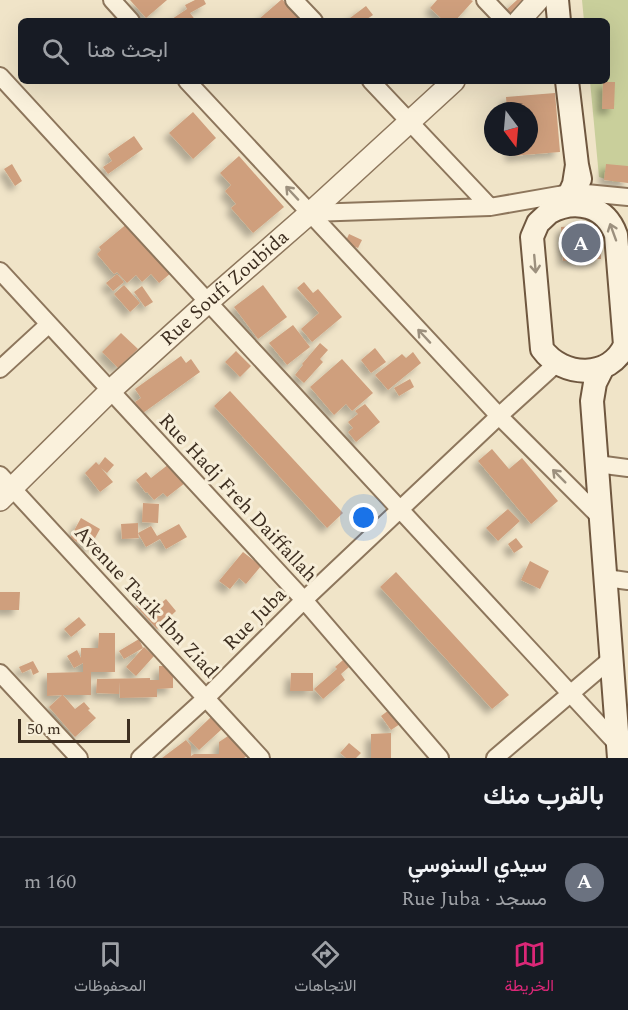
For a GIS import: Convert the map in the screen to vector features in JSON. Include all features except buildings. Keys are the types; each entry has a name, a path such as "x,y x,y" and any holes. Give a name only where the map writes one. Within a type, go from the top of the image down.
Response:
{"main road":[{"path":"557,0 559,18"},
{"path":"567,84 577,165 574,184 583,199 613,225 616,235 625,345 615,363 596,384 592,401 611,659 621,686 619,751"},
{"path":"583,199 550,212 538,223 532,237 542,349 548,357 574,370 587,371 615,363"},
{"path":"562,365 584,382 592,401"}],"street":[{"path":"112,0 128,18"},
{"path":"294,0 311,18"},
{"path":"485,0 502,18"},
{"path":"522,18 538,0"},
{"path":"0,76 569,693 619,751"},
{"path":"190,84 499,416 601,518"},
{"path":"373,84 490,207"},
{"name":"Rue Soufi Zoubida","path":"4,488 451,84"},
{"path":"310,213 490,207 527,201 628,197"},
{"path":"527,201 532,237"},
{"name":"Rue Hadj Freh Daiffallah","path":"0,271 304,600 440,758"},
{"path":"0,369 49,324"},
{"name":"Rue Juba","path":"140,758 206,698 304,600 499,416 562,365"},
{"path":"597,464 628,468"},
{"name":"Avenue Tarik Ibn Ziad","path":"4,488 261,758"},
{"path":"606,578 628,580"},
{"path":"495,758 611,659"},
{"path":"0,673 79,758"}],"green space":[{"path":"582,0 628,0 628,181 615,182 599,177 590,84 610,84 610,18 584,18"}],"place":[{"name":"سيدي السنوسي","path":"581,243"}]}
